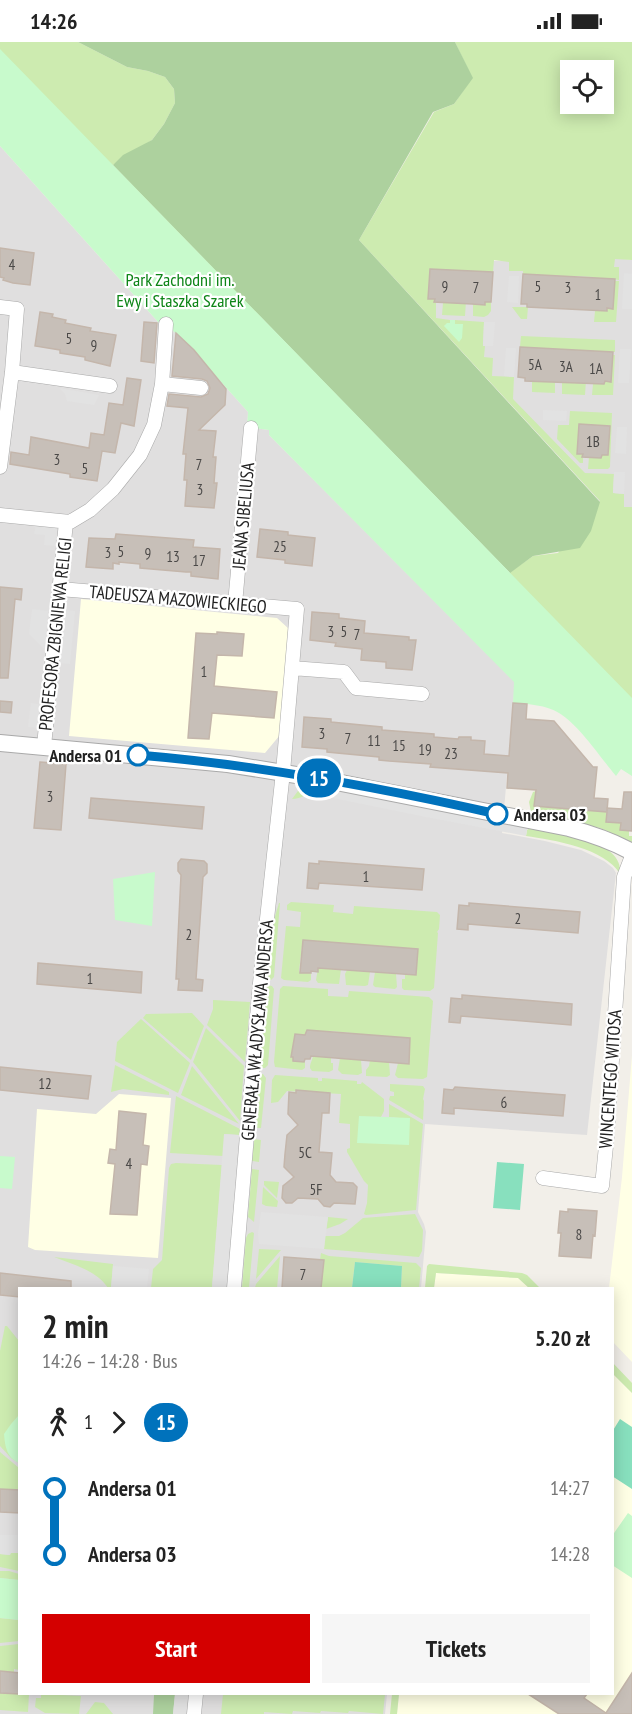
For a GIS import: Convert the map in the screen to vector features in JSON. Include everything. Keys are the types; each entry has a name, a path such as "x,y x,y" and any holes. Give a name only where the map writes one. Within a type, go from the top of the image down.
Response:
{"street":[{"path":"0,307 18,309 0,466"},
{"path":"0,515 66,522 75,520 102,499 126,474 140,455 154,425 162,384 166,324"},
{"path":"12,372 110,386"},
{"path":"162,384 201,387"},
{"name":"JEANA SIBELIUSA","path":"235,604 251,428"},
{"name":"PROFESORA ZBIGNIEWA RELIGI","path":"44,746 66,522"},
{"name":"TADEUSZA MAZOWIECKIEGO","path":"60,588 297,609"},
{"name":"GENERAŁA WŁADYSŁAWA ANDERSA","path":"234,1287 260,983 283,772 297,609"},
{"path":"292,668 344,672 356,688 422,694"},
{"path":"0,743 208,761 283,772 569,828 612,842 632,854"},
{"name":"WINCENTEGO WITOSA","path":"543,1178 602,1186 624,877 632,854"},
{"name":"WINCENTEGO WITOSA","path":"622,912 632,897"},
{"path":"194,1714 196,1695"}],"shaded area":[{"path":"0,146 167,332 171,328 248,412 247,427 269,430 269,435 515,682 502,833 581,850 604,861 616,873 587,1135 425,1124 418,1212 426,1232 421,1287 18,1287 18,1695 387,1695 385,1714 0,1714"},
{"path":"433,258 495,261 615,258 632,260 632,510 608,510 414,299 430,269"},
{"path":"624,273 632,274 632,309 622,309"},
{"path":"509,276 519,276 518,303 507,302"},
{"path":"484,322 495,322 493,346 483,346"},
{"path":"506,348 516,348 514,377 504,376"},
{"path":"620,349 631,349 629,383 618,383"},
{"path":"59,388 99,395 94,405 67,401 65,394"},
{"path":"543,410 567,411 566,421 543,420"},
{"path":"617,427 627,427 626,454 615,453"},
{"path":"614,472 625,472 624,494 613,493"},
{"path":"36,524 58,527 55,546 44,545 45,535 34,534"},
{"path":"81,599 277,618 289,629 280,735 265,753 69,736"},
{"path":"32,609 48,611 45,650 29,634"},
{"path":"64,610 75,611 70,664 59,663"},
{"path":"31,703 43,705 39,728 28,727"},
{"path":"329,787 529,828 526,836 328,797"},
{"path":"632,1055 632,1362 614,1343 614,1287 609,1287 622,1177"},
{"path":"119,1094 171,1098 158,1258 35,1250 28,1247 37,1109 96,1114"},
{"path":"224,1134 239,1135 227,1287 212,1287"},
{"path":"261,1212 328,1217 324,1249 259,1244"},
{"path":"113,1266 149,1269 147,1287 111,1287"},
{"path":"436,1273 518,1278 528,1287 434,1287"},
{"path":"614,1375 632,1393 632,1714 397,1714 399,1695 614,1695"},
{"path":"0,1535 18,1535 18,1553 0,1554"},
{"path":"175,1695 188,1695 186,1714 173,1714"}],"green space":[{"path":"0,42 78,42 127,67 165,77 174,89 175,103 164,124 152,140 113,165 263,319 0,82"},
{"path":"78,42 455,42 473,78 454,104 433,112 359,240 600,502 591,531 580,548 533,556 510,573 113,165 123,155 152,140 175,103 174,89 165,77 127,67"},
{"path":"455,42 632,42 632,260 615,259 614,267 619,267 619,280 605,278 604,281 594,280 594,277 574,276 573,279 544,275 543,278 533,277 533,274 523,274 523,271 509,271 509,262 494,260 493,272 483,271 482,274 472,271 441,272 440,269 430,269 428,298 435,299 436,318 450,320 450,323 444,326 462,324 455,324 455,320 484,322 484,357 493,358 492,376 514,377 513,399 585,473 614,474 613,493 624,494 624,507 632,507 632,705 267,323 509,573 533,556 558,553 600,501 359,240 434,112 454,104 472,78"},
{"name":"Park Zachodni im. Ewy i Staszka Szarek","path":"0,49 632,698 632,776 621,769 616,776 582,733 559,713 531,704 513,703 514,682 269,435 269,430 247,427 248,412 188,345 171,329 168,333 0,146"},
{"path":"615,281 619,281 616,322 594,322 595,311 613,309"},
{"path":"453,300 466,301 465,316 442,315 443,303 453,303"},
{"path":"485,302 491,302 491,311 488,315 473,316 473,304 484,305"},
{"path":"512,307 528,307 527,319 521,319"},
{"path":"450,320 455,320 455,324 463,324 462,338 459,342 444,326 450,323"},
{"path":"521,336 615,340 615,352 603,351 602,354 591,351 520,347"},
{"path":"612,355 615,355 613,395 592,395 593,384 604,384 605,381 611,381"},
{"path":"544,379 555,382 555,393 532,392 532,381 543,382"},
{"path":"573,380 586,380 585,395 562,394 562,383 573,383"},
{"path":"570,411 612,413 610,467 608,469 588,469 589,457 601,458 602,455 608,455 609,425 600,425 599,428 579,424 577,454 583,454 583,463 580,463 557,439 558,425 569,425"},
{"path":"310,785 316,785 306,795 292,799 298,791"},
{"path":"536,791 535,806 607,812 606,822 621,823 620,830 629,831 632,842 600,828 531,812 529,802 533,792"},
{"path":"529,828 570,835 600,845 619,862 620,874 613,865 591,852 564,843 526,836"},
{"path":"155,872 152,926 115,920 113,879"},
{"path":"291,902 334,905 333,912 353,914 354,906 437,912 440,915 434,988 430,991 402,988 402,979 405,979 405,974 416,975 418,951 317,941 302,946 299,971 311,973 311,980 308,982 284,980 281,978 286,926 300,927 301,912 287,910 287,905"},
{"path":"279,903 274,977 267,980 272,926"},
{"path":"318,968 341,969 339,984 318,983 316,980"},
{"path":"347,970 370,972 368,985 346,985"},
{"path":"375,972 396,974 397,987 395,989 375,987 373,985"},
{"path":"267,985 274,989 268,1065 260,1068"},
{"path":"283,986 328,989 328,996 348,997 349,991 429,997 433,1001 427,1077 423,1079 398,1078 395,1075 398,1063 409,1063 410,1041 330,1031 329,1033 307,1030 305,1035 295,1035 291,1056 293,1061 305,1062 305,1068 302,1070 275,1067 280,989"},
{"path":"213,1000 250,1002 245,1062 207,1025 213,1009"},
{"path":"192,1013 204,1026 191,1060 143,1018 146,1014"},
{"path":"141,1019 190,1063 178,1093 115,1061 117,1042"},
{"path":"206,1028 244,1066 240,1121 193,1062"},
{"path":"313,1056 331,1057 333,1070 329,1072 312,1071 310,1066"},
{"path":"340,1058 361,1060 362,1073 342,1074 338,1070"},
{"path":"370,1060 389,1062 390,1075 387,1077 366,1076"},
{"path":"115,1065 169,1092 169,1095 123,1089 111,1092"},
{"path":"192,1066 239,1124 181,1095"},
{"path":"259,1074 263,1074 266,1078 261,1128 256,1128"},
{"path":"275,1075 318,1078 318,1081 322,1081 322,1078 357,1081 357,1084 362,1082 384,1099 384,1111 381,1117 359,1116 410,1119 389,1117 389,1104 423,1124 416,1210 364,1214 368,1185 347,1152 350,1148 350,1124 339,1123 341,1094 287,1091 278,1102 271,1103 272,1080"},
{"path":"390,1084 423,1086 425,1089 423,1120 389,1100 390,1096 394,1096 394,1092 390,1091"},
{"path":"176,1096 240,1129 239,1135 225,1134 223,1156 170,1153"},
{"path":"359,1116 410,1118 409,1145 357,1143"},
{"path":"254,1139 261,1140 259,1162 252,1161"},
{"path":"0,1156 15,1157 12,1189 0,1188"},
{"path":"497,1162 524,1164 520,1210 493,1208"},
{"path":"171,1164 222,1165 212,1287 151,1287 153,1269 162,1260"},
{"path":"252,1169 259,1170 254,1222 248,1217"},
{"path":"264,1181 279,1182 277,1198 264,1185"},
{"path":"263,1187 278,1201 277,1207 262,1204"},
{"path":"415,1214 423,1230 422,1251 419,1257 324,1249 325,1236 339,1236 363,1218"},
{"path":"328,1217 348,1219 326,1229"},
{"path":"254,1233 249,1287 242,1287 246,1238 248,1234"},
{"path":"259,1249 281,1250 256,1279"},
{"path":"321,1253 329,1256 416,1263 421,1268 419,1287 401,1287 402,1266 355,1262 352,1287 321,1287 324,1260 320,1260"},
{"path":"280,1256 277,1287 255,1287"},
{"path":"54,1257 113,1264 111,1287 107,1287 91,1272"},
{"path":"355,1262 402,1266 401,1287 352,1287"},
{"path":"429,1264 522,1273 539,1287 528,1287 518,1278 436,1273 434,1287 425,1287"},
{"path":"5,1326 7,1326 18,1340 18,1462 0,1446 0,1351"},
{"path":"614,1364 632,1383 632,1393 614,1375"},
{"path":"18,1416 18,1462 7,1452 5,1443 4,1434"},
{"path":"620,1419 632,1427 632,1489 614,1477 614,1429"},
{"path":"0,1452 18,1467 18,1490 0,1489"},
{"path":"628,1513 632,1516 632,1578 614,1566 614,1533"},
{"path":"10,1553 18,1553 18,1571 0,1567 0,1554 10,1555"},
{"path":"0,1571 18,1574 18,1580 0,1578"},
{"path":"0,1578 18,1580 18,1620 0,1618"},
{"path":"0,1618 18,1620 18,1641 0,1643"},
{"path":"18,1644 18,1670 14,1669 14,1672 0,1671 0,1646"},
{"path":"0,1693 29,1695 28,1712 0,1710"},
{"path":"41,1695 81,1696 79,1714 45,1713 35,1707 36,1698 41,1698"},
{"path":"154,1695 175,1695 173,1714 153,1714"},
{"path":"223,1695 385,1695 383,1714 349,1711 348,1713 321,1711 320,1713 293,1711 292,1714 264,1712 264,1714 221,1714"},
{"path":"392,1695 399,1695 397,1714 390,1714"},
{"path":"95,1702 104,1703 113,1714 86,1714"}],"building":[{"path":"0,248 34,253 30,285 13,283 0,277"},
{"path":"430,269 493,272 491,302 485,302 485,305 434,302 435,299 428,299"},
{"path":"523,274 615,279 613,309 607,308 607,311 527,307 527,304 521,304"},
{"path":"40,312 53,314 52,317 66,320 65,323 91,328 90,331 116,335 110,366 85,360 85,357 60,353 60,350 35,346"},
{"path":"144,322 157,323 154,363 141,361"},
{"path":"176,333 194,350 226,389 225,405 199,430 216,431 213,457 216,457 214,483 217,483 214,508 185,506 186,454 183,454 188,408 167,406 169,394 201,397 208,394 210,388 207,381 202,379 172,376"},
{"path":"520,347 613,352 611,382 605,381 604,384 525,381 525,378 518,377"},
{"path":"127,378 141,380 134,426 121,423 115,453 102,451 97,481 10,464 11,452 29,455 31,437 89,448 91,433 104,435 109,403 123,405"},
{"path":"579,424 610,426 608,455 602,455 601,458 582,457 583,454 577,454"},
{"path":"260,529 315,538 312,566 257,557"},
{"path":"116,534 194,540 193,547 220,549 218,579 191,576 191,572 140,568 140,564 119,562 119,564 113,563 113,569 86,567 89,538 115,539"},
{"path":"0,587 22,589 21,600 15,599 8,678 0,678"},
{"path":"312,612 339,614 339,618 365,621 364,633 409,637 409,640 416,640 412,670 386,668 386,662 361,660 362,649 310,640"},
{"path":"217,632 244,634 242,656 217,655 214,686 277,692 274,718 212,713 209,739 188,738 196,633 217,634"},
{"path":"0,701 12,702 11,713 0,712"},
{"path":"513,703 527,704 526,719 554,721 593,767 597,767 594,798 608,799 607,808 622,809 624,792 632,792 632,831 620,830 621,823 606,822 607,812 534,806 536,790 507,788 508,773 430,767 431,764 379,760 379,757 302,747 304,717 382,727 382,730 434,734 434,737 458,739 459,737 471,737 471,740 485,741 484,754 509,756"},
{"path":"40,762 66,764 61,830 34,828"},
{"path":"91,798 204,807 202,829 89,818"},
{"path":"181,859 204,861 207,864 207,873 203,877 196,979 203,980 202,991 178,990 179,979 176,979 181,875 178,871 178,863"},
{"path":"319,861 424,869 422,890 319,883 318,889 307,888 309,863 319,864"},
{"path":"469,903 580,912 578,933 468,924 468,930 457,929 459,905 469,906"},
{"path":"303,940 418,949 416,975 318,968 318,972 300,973"},
{"path":"38,963 142,972 141,993 37,984"},
{"path":"462,995 572,1004 571,1025 461,1016 460,1023 449,1022 451,998 462,999"},
{"path":"307,1030 410,1038 409,1064 311,1056 304,1062 293,1061 291,1057 295,1034 305,1035"},
{"path":"0,1067 91,1076 88,1099 0,1090"},
{"path":"455,1087 565,1095 563,1116 454,1108 454,1114 442,1113 444,1089 453,1090"},
{"path":"296,1090 330,1093 329,1113 322,1113 319,1152 332,1153 330,1175 336,1182 353,1183 357,1187 355,1204 334,1203 330,1207 324,1206 318,1199 298,1198 292,1203 286,1203 282,1198 283,1186 294,1177 284,1167 287,1135 298,1125 288,1114 289,1092 296,1093"},
{"path":"119,1111 146,1114 143,1145 149,1146 147,1165 141,1164 137,1215 110,1214 115,1164 108,1163 110,1149 116,1150"},
{"path":"568,1209 597,1211 591,1258 559,1256 560,1211 568,1212"},
{"path":"284,1257 324,1260 321,1287 282,1287"},
{"path":"0,1273 71,1281 71,1287 18,1287 18,1297 0,1295"},
{"path":"0,1489 18,1490 18,1513 0,1512"},
{"path":"0,1671 18,1673 18,1694 0,1693"},
{"path":"632,1673 632,1714 559,1714 530,1695 586,1695 584,1698 606,1713"}],"bus line":[{"name":"15","path":"138,755 208,761 283,772 497,814"}],"place":[{"name":"Andersa 01","path":"138,755"},
{"name":"Andersa 03","path":"497,814"}]}
